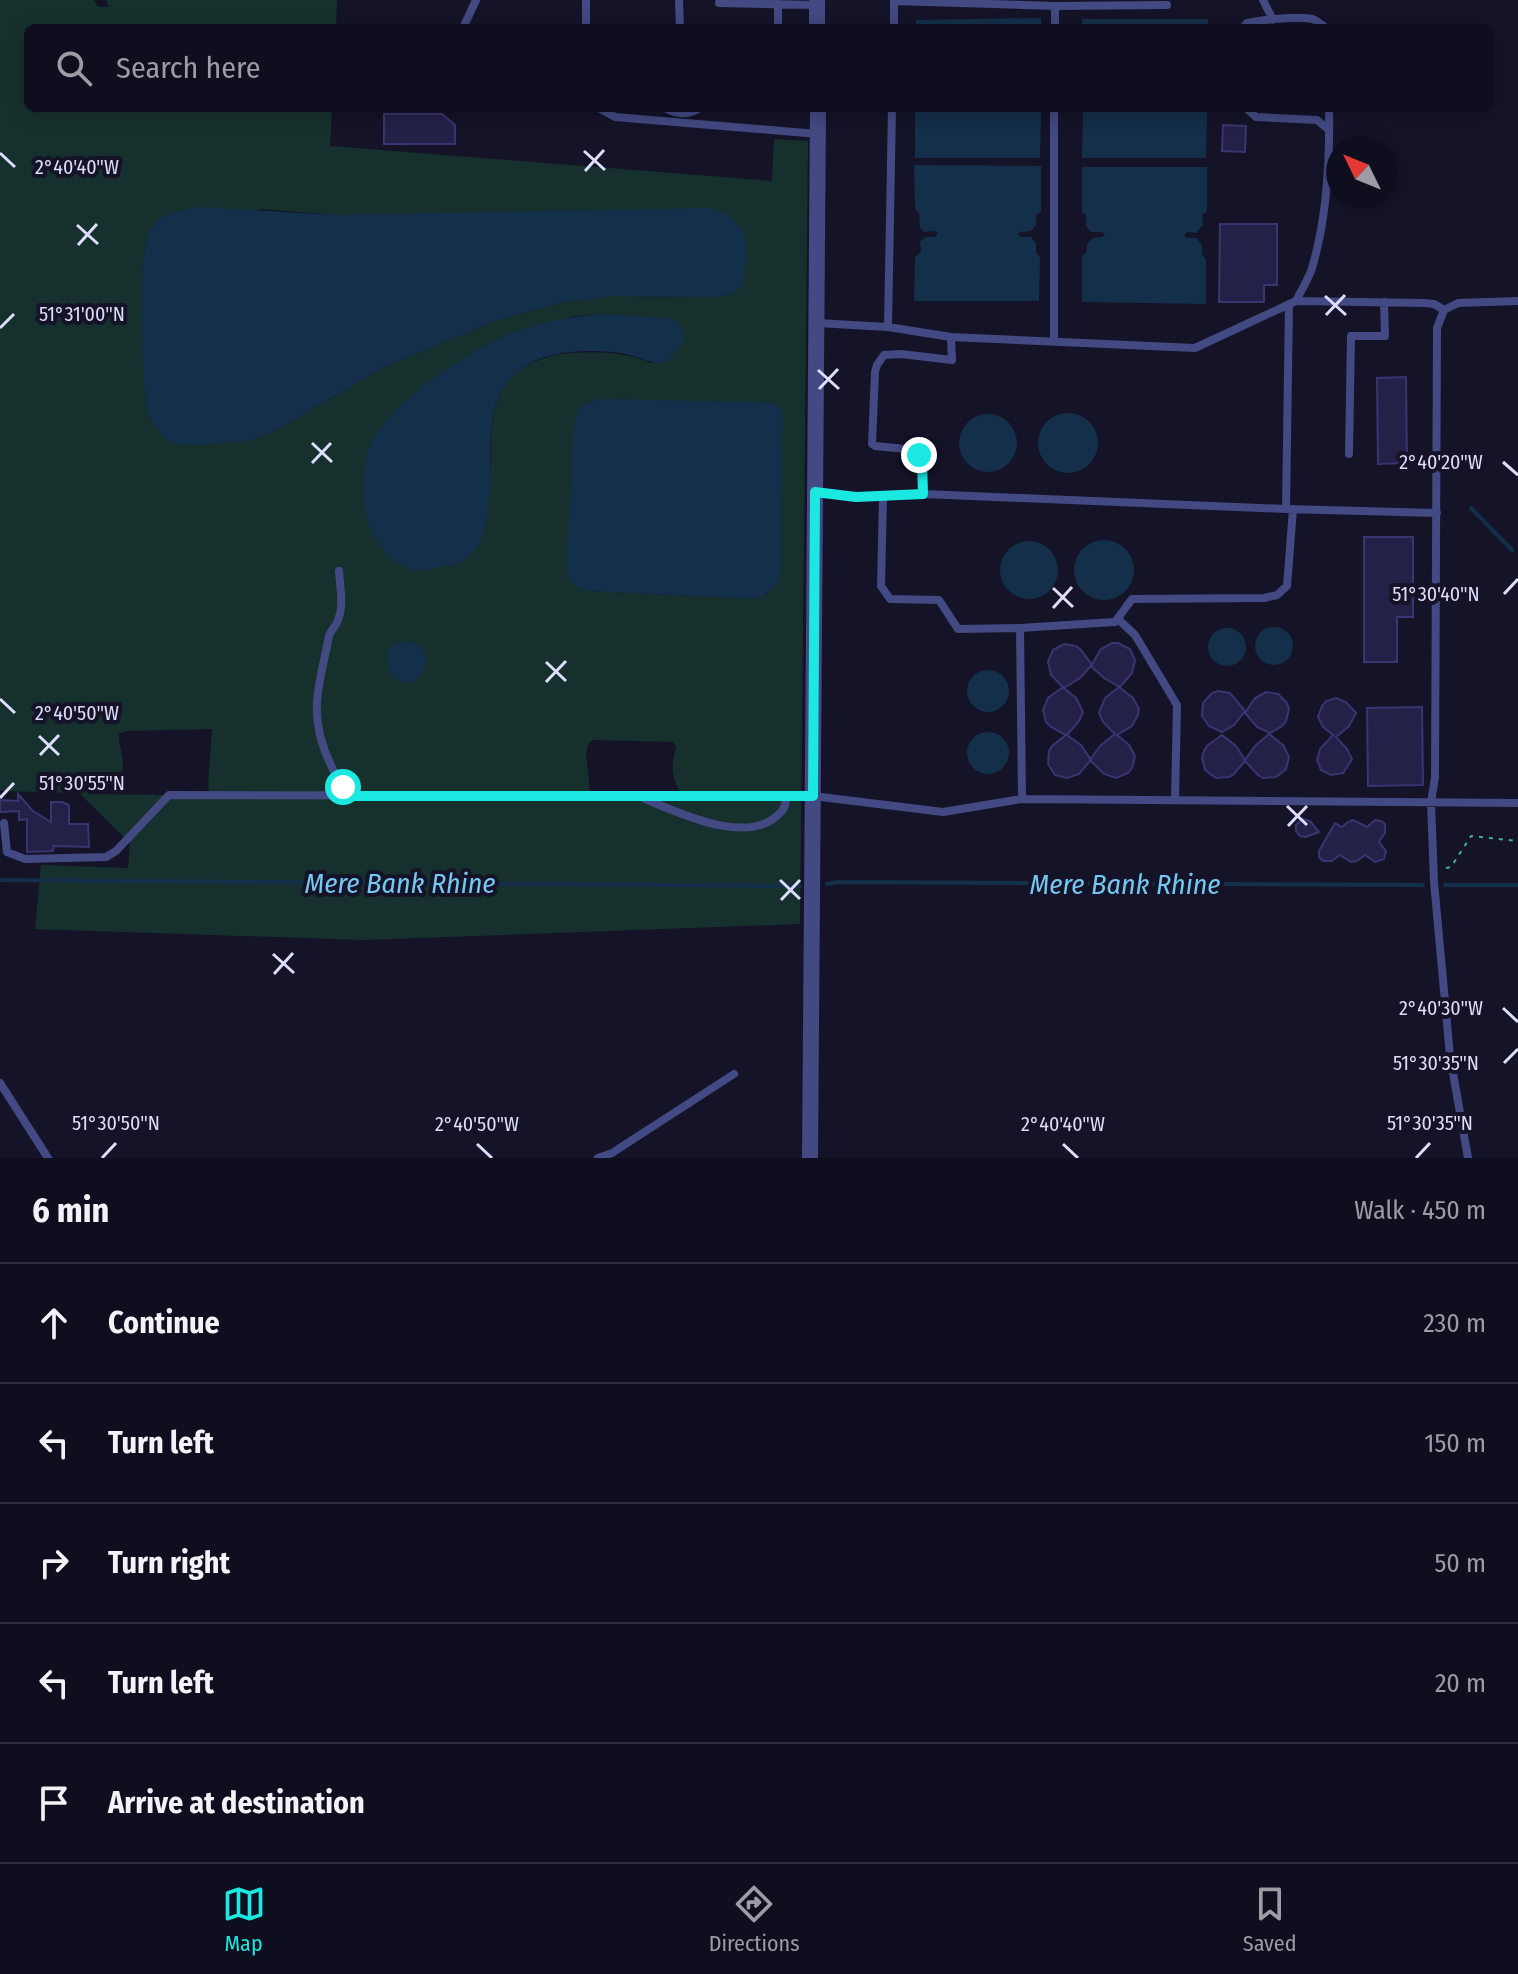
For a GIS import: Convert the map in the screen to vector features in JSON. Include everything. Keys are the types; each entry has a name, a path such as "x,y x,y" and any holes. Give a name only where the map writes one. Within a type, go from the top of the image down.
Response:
{"street":[{"path":"817,2 817,24"},
{"path":"810,1158 818,112"}],"lane":[{"path":"465,24 476,0"},
{"path":"586,0 586,24"},
{"path":"679,0 680,24"},
{"path":"720,0 719,3 817,2"},
{"path":"894,24 894,0 1055,6 1167,5"},
{"path":"1263,0 1273,20"},
{"path":"778,4 778,24"},
{"path":"1055,6 1055,24"},
{"path":"1246,24 1273,20 1316,20 1321,24"},
{"path":"606,112 615,117 677,118 818,134"},
{"path":"670,112 677,118"},
{"path":"677,118 692,112"},
{"path":"888,327 892,112"},
{"path":"1054,112 1054,341"},
{"path":"1250,112 1256,117 1317,120 1329,130"},
{"path":"883,496 881,586 890,599 939,600 958,629 1115,622 1132,599 1264,598 1277,595 1287,586 1292,303 1312,269 1318,240 1328,175 1329,112"},
{"path":"1468,1158 1450,1056 1433,868 1431,803 1435,777 1437,328 1444,310 1458,303 1518,301"},
{"path":"1349,454 1351,336 1385,336 1384,302"},
{"path":"816,323 888,327 951,337 1195,348 1292,303 1424,303 1444,310"},
{"path":"923,494 919,455 913,450 872,444 875,372 884,355 952,360 951,337"},
{"path":"815,492 856,497 923,494 1437,513"},
{"path":"339,571 341,599 338,620 330,631 317,711 325,749 349,796"},
{"path":"1118,619 1135,635 1177,705 1175,800"},
{"path":"1020,628 1022,799"},
{"path":"4,823 7,852 25,859 106,857 116,851 169,795 813,796 943,812 1022,799 1518,803"},
{"path":"639,796 700,822 738,828 767,823 783,812 787,796"},
{"path":"598,1158 612,1153 734,1074"},
{"path":"0,1083 48,1158"}],"path":[{"path":"1433,868 1451,867 1471,836 1518,841"}],"green space":[{"path":"0,0 94,0 98,7 109,7 106,0 337,0 336,24 24,24 24,112 332,112 330,146 772,181 774,139 808,141 800,924 364,940 35,929 41,865 128,868 130,843 79,793 0,791","holes":["262,209 335,215 731,294 714,297 613,296 560,303 495,321 384,367 270,434 222,443 176,444 146,402 142,271 146,242","607,314 654,364 613,353 570,353 547,357 517,373 502,390 494,412 488,505 477,546 409,569 518,331 576,316","599,399 771,403 768,594 757,599 590,591","212,729 209,792 161,795 87,793 90,787 117,784 123,764 119,734 125,731","593,740 673,742 676,747 673,770 680,792 590,792 586,754 588,744"]}],"water":[{"path":"1041,18 1041,24 916,24 916,20"},
{"path":"1082,19 1208,19 1208,24 1082,24"},
{"path":"915,112 1041,112 1040,158 915,158"},
{"path":"1083,112 1207,112 1206,158 1082,158"},
{"path":"914,165 1041,166 1041,212 1036,215 1036,225 1031,231 1018,234 1031,237 1036,243 1036,253 1040,257 1039,301 914,301 915,257 921,252 920,242 938,233 924,232 920,227 919,213 915,209"},
{"path":"1082,167 1207,167 1207,211 1202,215 1203,225 1196,233 1187,232 1184,235 1197,238 1202,245 1202,254 1206,259 1206,304 1082,302 1082,256 1087,252 1087,244 1092,238 1105,235 1091,232 1086,226 1086,215 1082,212"},
{"path":"205,207 335,215 711,208 728,214 745,233 746,262 743,285 731,294 714,297 613,296 560,303 495,321 384,367 270,434 246,441 176,444 166,440 151,420 146,402 141,311 143,260 147,240 158,221 176,212"},
{"path":"607,314 672,319 681,328 684,341 667,362 615,352 577,351 541,358 521,370 501,393 493,416 489,503 480,542 469,557 444,567 411,569 392,558 381,546 368,522 364,495 367,455 375,436 390,417 430,381 499,339 551,321"},
{"path":"599,399 758,402 779,406 783,413 781,570 770,591 757,599 590,591 572,582 566,564 574,421 580,407"},
{"path":"1068,413 1079,415 1089,422 1096,432 1096,454 1089,464 1079,471 1068,473 1057,471 1047,464 1040,454 1038,443 1040,432 1047,422 1057,415"},
{"path":"988,414 999,416 1008,423 1015,432 1015,454 1008,463 999,470 988,472 977,470 968,463 961,454 959,443 961,432 968,423 977,416"},
{"path":"1104,540 1125,549 1134,570 1125,591 1104,600 1083,591 1074,570 1083,549"},
{"path":"1029,541 1050,549 1058,570 1050,591 1029,599 1008,591 1000,570 1008,549"},
{"path":"1274,627 1287,633 1293,646 1287,659 1274,665 1261,659 1255,646 1261,633"},
{"path":"1227,628 1241,633 1246,647 1241,661 1227,666 1213,661 1208,647 1213,633"},
{"path":"394,643 417,644 425,657 422,675 416,680 401,681 394,677 389,667 387,653"},
{"path":"988,670 1003,676 1009,691 1003,706 988,712 973,706 967,691 973,676"},
{"path":"988,732 1003,738 1009,753 1003,768 988,774 973,768 967,753 973,738"}],"building":[{"path":"384,114 442,114 455,125 455,144 384,144"},
{"path":"1223,125 1246,126 1245,152 1222,151"},
{"path":"1220,224 1277,224 1277,285 1264,285 1264,302 1219,302"},
{"path":"1406,377 1407,463 1378,464 1377,378"},
{"path":"1364,537 1413,537 1413,617 1397,617 1397,662 1364,662"},
{"path":"1112,643 1130,649 1135,660 1132,673 1120,687 1091,666 1101,649"},
{"path":"1064,644 1076,646 1092,665 1080,678 1064,688 1076,698 1083,712 1067,735 1081,745 1091,760 1079,774 1067,778 1055,775 1048,764 1052,746 1066,735 1046,722 1043,710 1048,698 1063,687 1051,675 1048,662 1053,650"},
{"path":"1119,687 1133,698 1139,709 1132,726 1117,735 1129,745 1135,756 1128,773 1116,778 1104,774 1090,760 1101,745 1115,734 1099,713 1105,698"},
{"path":"1218,691 1230,693 1245,711 1234,725 1222,732 1209,726 1202,716 1203,703"},
{"path":"1266,692 1278,694 1289,709 1286,721 1270,733 1257,727 1245,713 1255,698"},
{"path":"1336,698 1346,702 1356,713 1349,726 1336,737 1352,759 1343,773 1331,775 1321,770 1317,760 1320,749 1333,735 1323,727 1318,717 1326,701"},
{"path":"1422,707 1423,785 1368,786 1367,708"},
{"path":"1269,734 1283,745 1289,757 1286,769 1276,777 1263,778 1245,761 1229,777 1216,778 1205,770 1204,751 1222,735 1236,746 1245,760"},
{"path":"18,794 33,811 51,822 51,802 69,805 69,824 88,824 89,847 54,846 53,851 27,852 27,819 19,820 19,811 0,812 0,800 18,801"},
{"path":"1302,819 1310,821 1319,832 1300,836 1296,825"},
{"path":"1353,820 1367,827 1375,820 1385,824 1385,833 1379,842 1386,851 1384,859 1375,862 1365,855 1351,862 1340,855 1332,861 1323,861 1319,851 1335,823 1342,827"}],"waterway":[{"path":"1471,508 1512,550"},
{"name":"Mere Bank Rhine","path":"0,880 800,886"},
{"name":"Mere Bank Rhine","path":"827,884 1423,885"},
{"name":"Mere Bank Rhine","path":"1445,885 1518,885"}],"route":[{"path":"343,787 349,796 813,796 815,492 856,497 923,494 919,455"}]}
